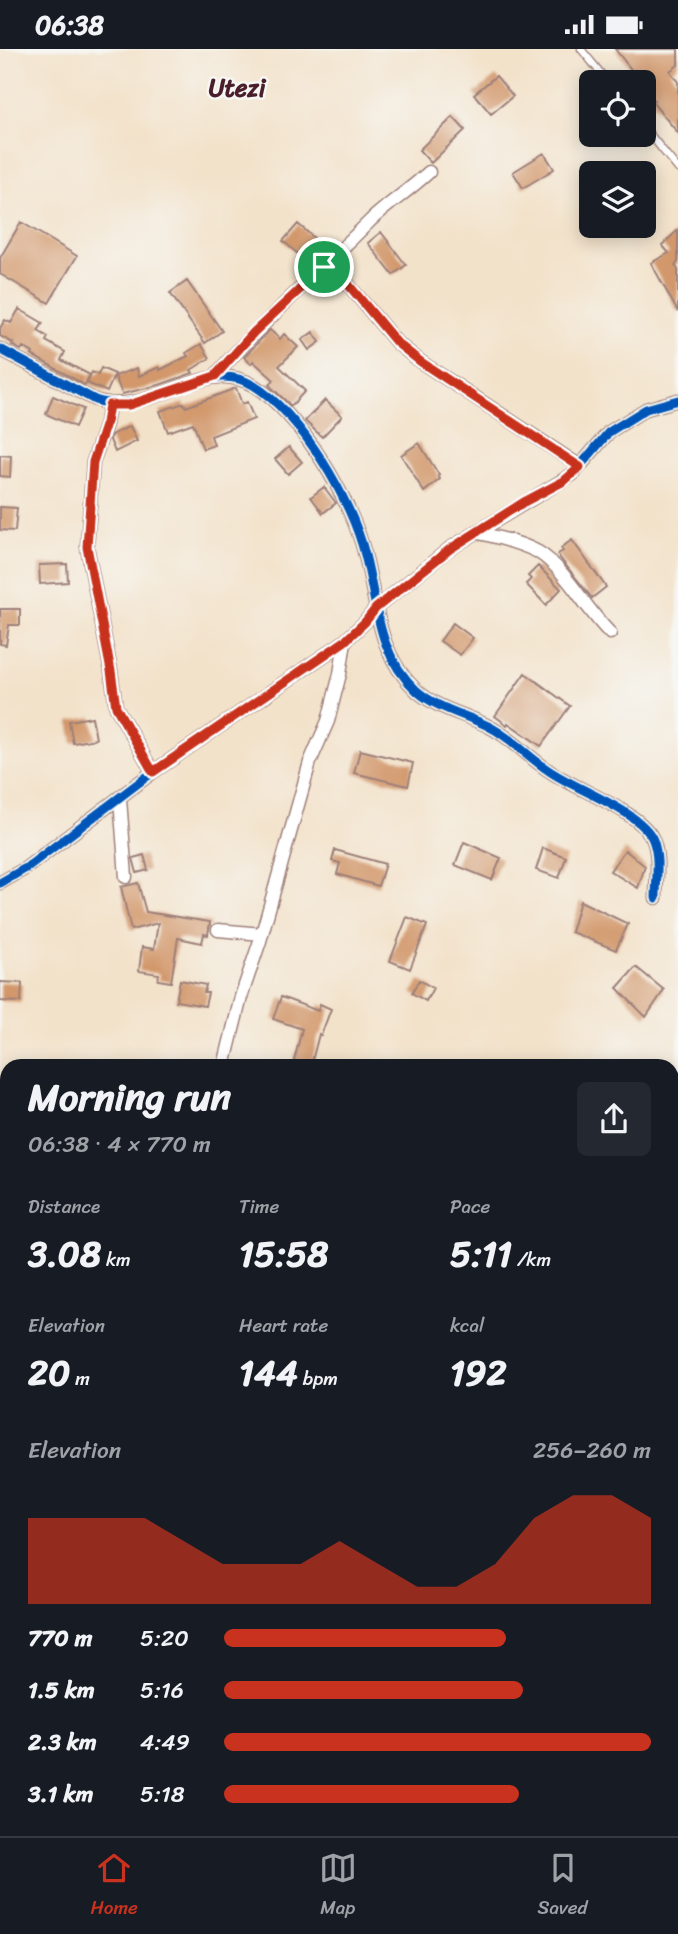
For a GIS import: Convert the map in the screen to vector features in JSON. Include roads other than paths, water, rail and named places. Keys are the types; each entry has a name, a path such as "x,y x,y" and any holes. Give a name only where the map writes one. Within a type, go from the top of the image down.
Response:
{"street":[{"path":"215,376 254,332 371,220 429,172"},
{"path":"324,267 342,277 397,343 421,362 580,467"},
{"path":"0,349 109,405 129,405 215,376 237,378 254,386 278,405 327,467 343,495 365,554 384,645 401,672 418,691 449,711 511,739 549,771 623,811 643,827 652,838 657,856 656,898"},
{"path":"0,883 26,869 153,772 345,641 376,608 450,549 524,502 564,481 580,467 609,432 635,414 678,400"},
{"path":"109,405 93,462 87,547 116,707 153,772"},
{"path":"476,532 537,552 556,569 594,618 610,633"},
{"path":"226,1059 241,997 262,934 310,762 328,721 345,641"},
{"path":"120,799 126,877"},
{"path":"218,930 262,934"}],"lane":[{"path":"581,49 598,70"},
{"path":"656,142 678,169"}],"district":[{"name":"Utezi","path":"237,88"}]}
